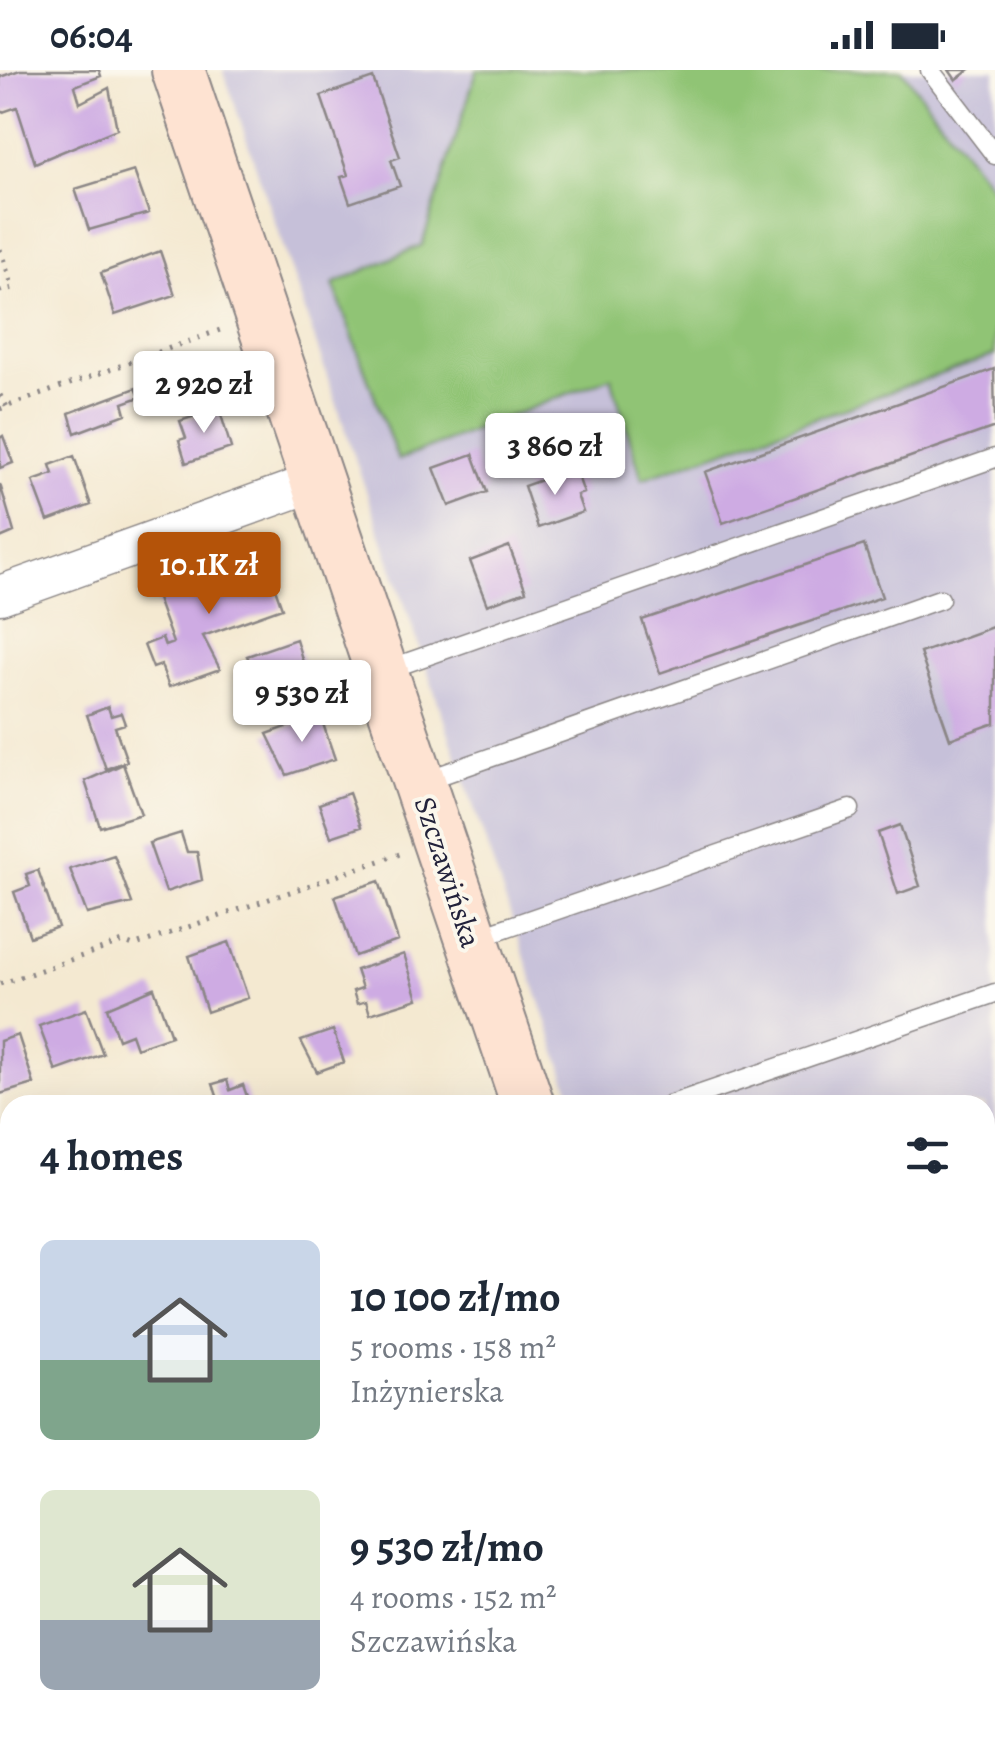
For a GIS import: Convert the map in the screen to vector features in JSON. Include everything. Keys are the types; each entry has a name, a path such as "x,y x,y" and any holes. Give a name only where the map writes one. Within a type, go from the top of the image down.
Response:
{"street":[{"name":"Szczawińska","path":"178,70 525,1095"},
{"path":"0,595 315,482"}],"lane":[{"path":"930,70 995,155"},
{"path":"380,672 995,458"},
{"path":"419,783 940,600"},
{"path":"471,940 850,809"},
{"path":"698,1095 995,993"}],"path":[{"path":"0,248 13,288 0,290"},
{"path":"0,394 3,408 234,325"},
{"path":"0,984 123,942 133,946 408,851"}],"shaded area":[{"path":"223,70 995,70 995,1095 572,1095"}],"green space":[{"path":"477,70 902,70 995,192 995,355 642,479 611,377 398,460 333,284 422,245"}],"building":[{"path":"20,70 99,70 101,76 75,86 80,103 109,88 117,129 35,163 17,107 0,113 0,77"},
{"path":"949,70 969,70 956,80"},
{"path":"373,78 400,157 391,160 400,186 350,203 341,177 348,175 321,96"},
{"path":"134,171 149,213 89,230 75,189"},
{"path":"160,251 175,295 115,315 101,273"},
{"path":"994,369 995,427 723,523 705,472"},
{"path":"136,388 140,397 123,403 126,414 75,433 69,413"},
{"path":"219,408 231,448 186,463 179,440 186,438 180,421"},
{"path":"3,436 13,463 0,468 0,438"},
{"path":"473,454 487,492 449,506 434,468"},
{"path":"74,456 91,505 48,521 33,481 53,474 50,465"},
{"path":"575,468 584,493 577,495 583,512 538,528 524,486"},
{"path":"0,484 14,532 0,538"},
{"path":"864,545 882,597 660,673 642,620"},
{"path":"509,546 526,591 487,605 470,561"},
{"path":"264,557 282,608 203,636 220,669 169,687 161,665 153,668 144,645 162,638 165,646 173,643 156,596"},
{"path":"995,626 995,723 950,739 920,653"},
{"path":"296,639 308,679 266,695 247,656"},
{"path":"108,707 111,716 121,713 125,724 115,727 127,761 106,769 87,715"},
{"path":"320,715 335,759 287,775 267,734"},
{"path":"123,764 141,814 100,827 85,781"},
{"path":"349,793 361,827 331,837 319,804"},
{"path":"900,825 920,886 898,894 878,833"},
{"path":"181,833 187,852 197,852 202,880 166,892 149,843"},
{"path":"114,855 132,903 87,914 70,869"},
{"path":"38,870 58,927 30,937 14,892 30,886 26,874"},
{"path":"379,881 398,941 355,956 335,896"},
{"path":"229,942 248,998 207,1012 189,956"},
{"path":"404,954 418,999 370,1014 366,1001 357,1004 353,991 362,988 356,970"},
{"path":"154,988 171,1036 136,1048 131,1034 118,1039 107,1008"},
{"path":"86,1009 103,1054 56,1071 39,1026"},
{"path":"333,1030 344,1062 317,1072 301,1041"},
{"path":"18,1035 34,1084 0,1094 0,1041"},
{"path":"227,1080 230,1090 243,1085 246,1095 217,1095 213,1084"}]}
